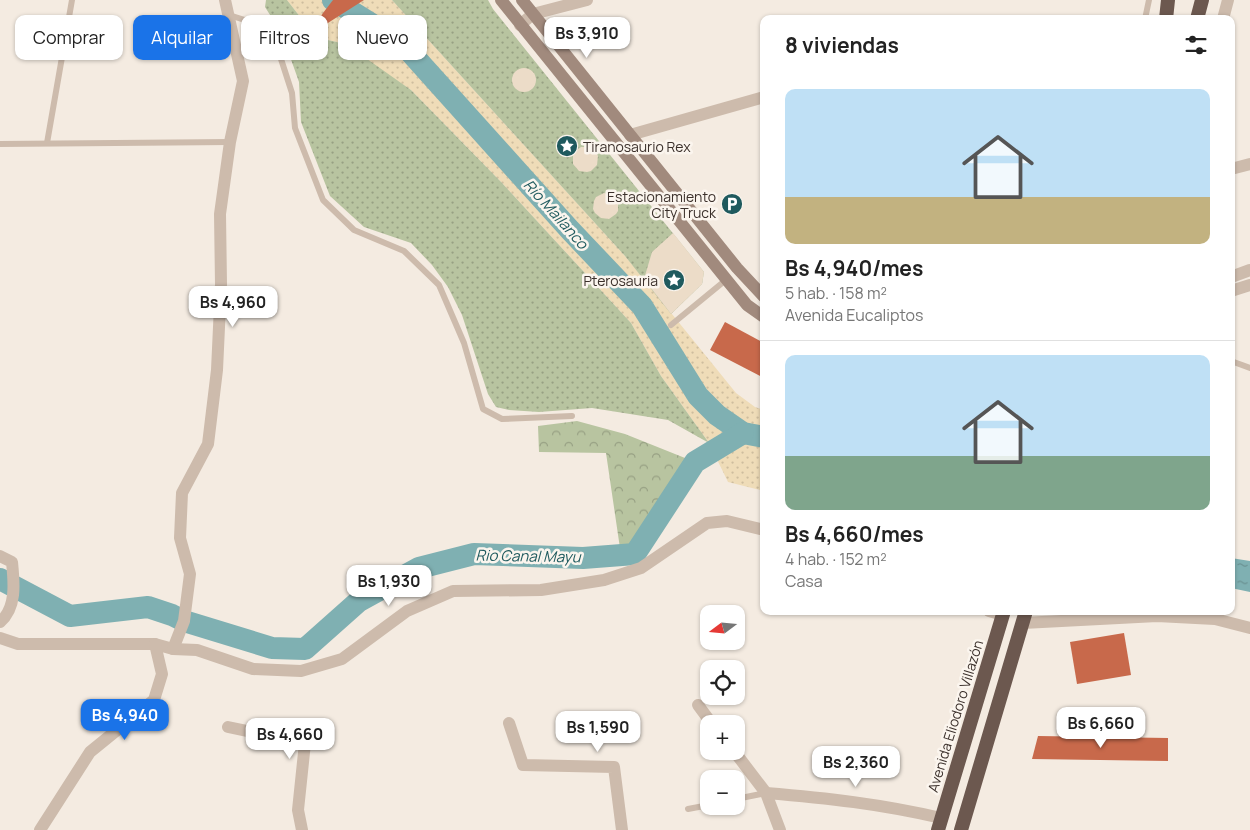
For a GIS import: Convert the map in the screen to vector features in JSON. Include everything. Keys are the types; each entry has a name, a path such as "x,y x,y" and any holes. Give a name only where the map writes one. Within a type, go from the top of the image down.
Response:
{"highway":[{"path":"1166,15 1168,0"},
{"path":"1198,15 1202,0"},
{"name":"Avenida Eliodoro Villazón","path":"939,824 998,615"},
{"path":"961,830 1024,617"}],"main road":[{"path":"501,0 747,304 760,313"},
{"path":"522,0 737,268 760,293"}],"street":[{"path":"225,0 229,15"},
{"path":"520,25 533,14 587,0"},
{"path":"1225,15 1228,0"},
{"path":"173,649 184,622 190,574 180,538 182,493 208,444 217,370 221,284 220,214 230,142 243,81 231,24"},
{"path":"630,135 760,98"},
{"path":"1235,168 1250,164"},
{"path":"727,279 737,268"},
{"path":"1235,276 1250,270"},
{"path":"1235,291 1250,285"},
{"path":"0,638 18,644 155,644 173,649 197,650 253,669 301,671 342,659 407,611 452,590 541,590 604,580 640,568 707,523 727,521 760,529"},
{"path":"0,556 12,562 14,593 5,617 0,622"},
{"path":"1024,617 1157,616 1216,619 1250,628"},
{"path":"40,830 90,752 154,700 162,674 155,644"},
{"path":"698,705 705,715"},
{"path":"509,723 523,765 614,767 622,830"},
{"path":"228,727 306,743 298,810 302,830"},
{"path":"741,760 766,794 780,830"},
{"path":"766,794 833,798 894,807 939,824"}],"lane":[{"path":"46,143 72,0"},
{"path":"1146,15 1149,0"},
{"path":"231,16 267,27 292,93 295,128 323,200 354,230 404,251 438,285 464,343 483,409 502,419 572,416"},
{"path":"0,144 230,142"},
{"path":"671,325 727,279"},
{"path":"1235,363 1250,368"},
{"path":"745,798 766,794"},
{"path":"688,809 700,807"}],"green space":[{"path":"266,0 287,0 299,15 270,15 265,7"},
{"path":"392,0 488,0 493,9 704,272 702,284 671,314 625,256 427,38 427,15 406,15"},
{"path":"328,40 338,43 338,60 368,60 411,90 502,183 631,323 661,376 709,443 668,420 592,408 539,412 496,407 488,394 462,315 448,287 432,265 411,243 364,227 330,196 301,122 299,82 291,60 328,60"},
{"path":"577,421 625,434 695,462 635,554 621,555 606,453 539,452 538,426"}],"sand":[{"path":"287,0 392,0 406,15 338,15 337,42 328,40 328,15 299,15"},
{"path":"427,38 625,256 736,393 760,409 760,490 728,482 709,443 661,376 631,323 502,183 411,90 365,60 427,60"}],"shaded area":[{"path":"524,68 529,69 535,75 535,85 529,91 524,92 519,91 513,85 512,80 513,75 519,69"},
{"path":"581,147 589,147 598,156 597,165 591,171 579,171 573,164 574,152"},
{"path":"604,193 613,195 618,202 618,211 609,219 601,218 593,209 596,197"},
{"path":"673,233 704,272 702,284 671,314 644,279 652,252"}],"water":[{"path":"1235,559 1250,561 1250,592 1235,589"}],"building":[{"path":"333,0 364,0 328,23 328,15 322,15"},
{"path":"725,322 760,341 760,376 710,350"},
{"path":"1124,633 1131,675 1077,684 1070,642"},
{"path":"1038,736 1168,738 1168,761 1032,759"}],"waterway":[{"name":"Río Mailanco","path":"333,0 402,43 570,230 642,306 698,396 717,415 743,433 760,436"},
{"name":"Rio Canal Mayu","path":"0,579 70,616 148,607 184,621 272,648 305,649 359,601 419,568 474,554 583,558 635,554 695,462 743,433"}],"place":[{"name":"Tiranosaurio Rex","path":"567,146"},
{"name":"Estacionamiento City Truck","path":"732,204"},
{"name":"Pterosauria","path":"674,280"}]}
